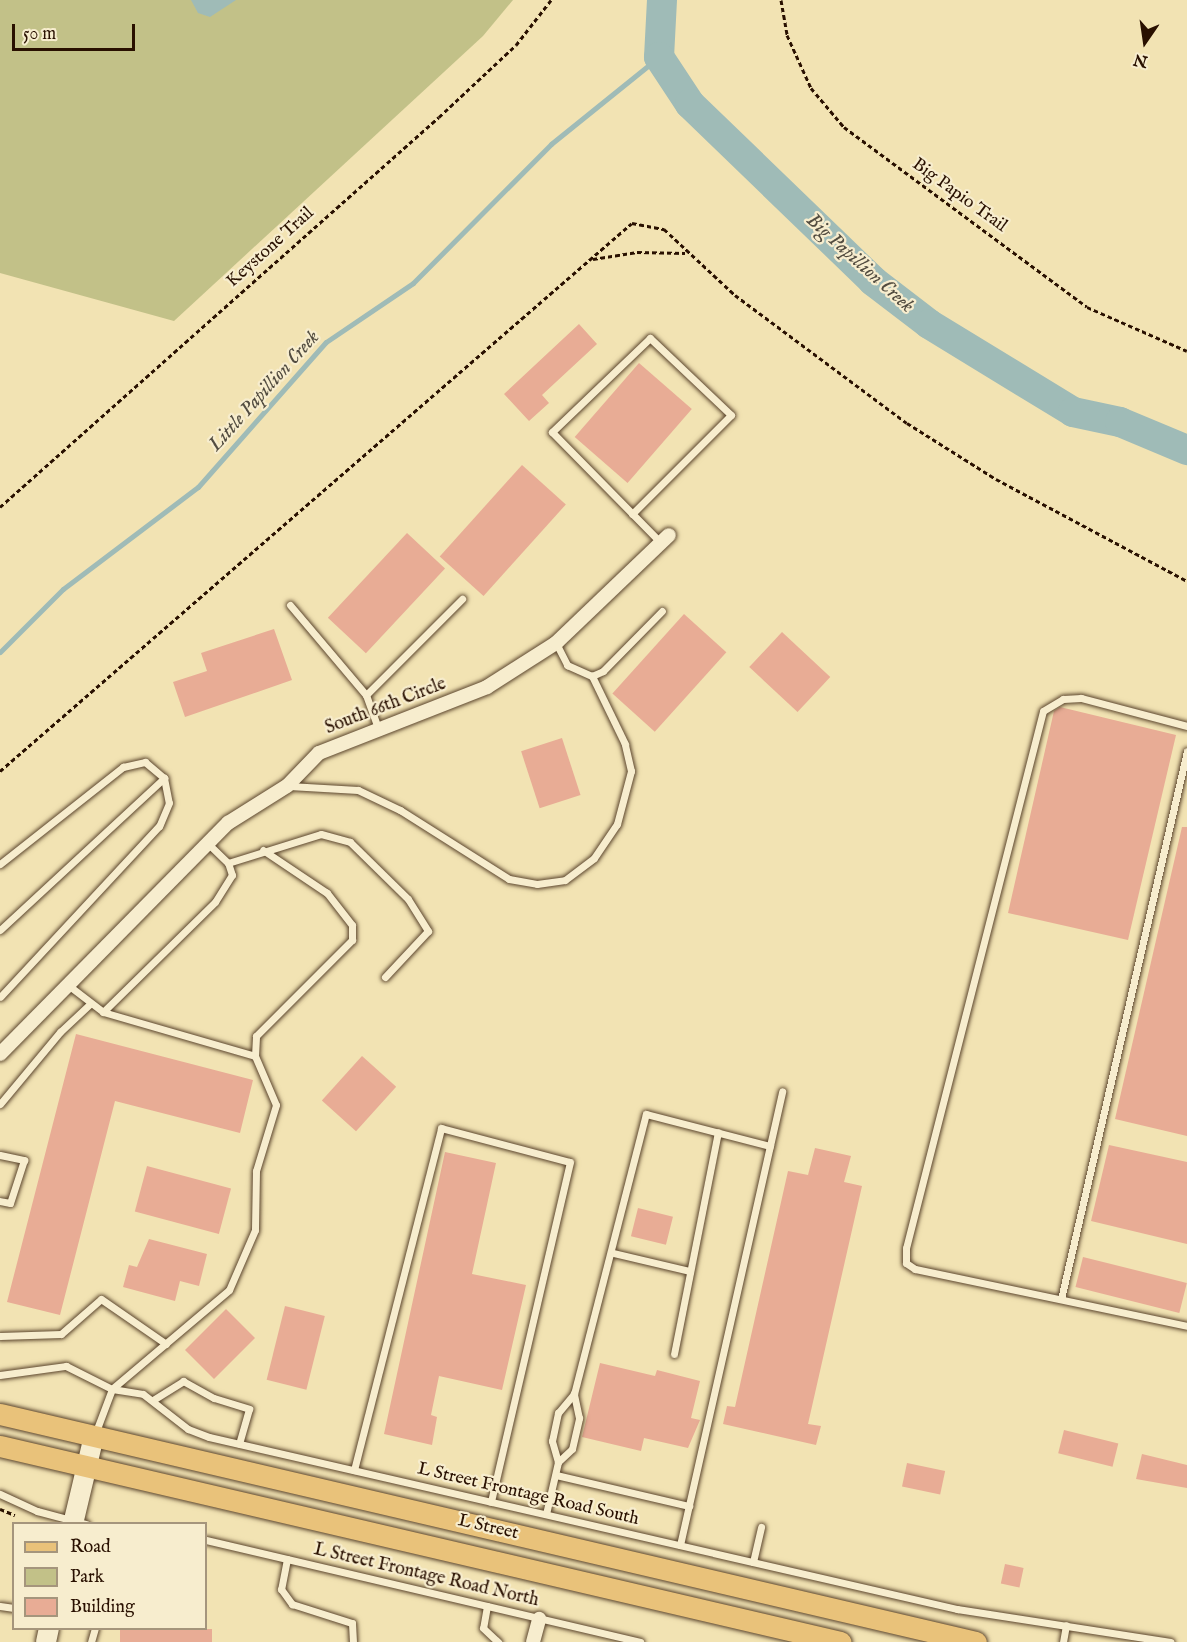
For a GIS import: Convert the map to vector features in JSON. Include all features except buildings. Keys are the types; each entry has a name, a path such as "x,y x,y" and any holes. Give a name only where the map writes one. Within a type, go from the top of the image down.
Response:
{"main road":[{"name":"L Street","path":"0,1414 976,1642"},
{"name":"L Street","path":"0,1446 840,1642"}],"street":[{"name":"South 66th Circle","path":"0,1054 228,823 287,786 319,753 487,687 556,643 665,539"},
{"path":"78,1522 94,1436"},
{"path":"534,1642 539,1619"}],"lane":[{"path":"632,514 731,415 650,338 552,432 632,514 665,539"},
{"path":"366,695 462,599"},
{"path":"290,605 366,695 379,731"},
{"path":"592,676 603,671 662,611"},
{"path":"287,786 358,790 400,810 509,879 537,884 565,880 594,858 617,824 631,771 625,744 592,676 567,665 556,643"},
{"path":"1187,726 1081,698 1063,699 1044,711 906,1248 906,1263 915,1269 1187,1326"},
{"path":"1061,1299 1187,751"},
{"path":"0,864 123,767 145,762 164,778 169,803 159,826 0,997"},
{"path":"0,930 164,778"},
{"path":"228,863 262,850 321,834 350,842 408,899 428,931 385,977"},
{"path":"103,1012 215,902 232,875 228,863 208,844"},
{"path":"94,1436 112,1389 229,1290 255,1230 256,1171 276,1105 255,1056 256,1036 351,940 352,925 327,893 262,850"},
{"path":"68,985 103,1012 255,1056"},
{"path":"0,1104 60,1032 91,1003"},
{"path":"680,1545 782,1091"},
{"path":"546,1514 558,1462 552,1441 558,1413 574,1394 613,1253 646,1114 770,1146"},
{"path":"354,1470 441,1128 570,1162 491,1502"},
{"path":"674,1354 718,1132"},
{"path":"0,1155 24,1160 9,1203 0,1201"},
{"path":"613,1253 690,1271"},
{"path":"0,1336 62,1334 101,1299 166,1344"},
{"name":"L Street Frontage Road South","path":"0,1375 66,1366 112,1389 137,1391 153,1400 188,1429 239,1444 957,1609 1170,1642"},
{"path":"153,1400 183,1381 214,1398 249,1409 239,1444"},
{"path":"558,1462 572,1449 579,1418 574,1394"},
{"path":"556,1474 689,1506"},
{"path":"0,1494 75,1522"},
{"path":"753,1562 761,1527"},
{"name":"L Street Frontage Road North","path":"207,1540 640,1642"},
{"path":"287,1559 281,1589 292,1604 352,1623 353,1642"},
{"path":"488,1606 483,1628 498,1642"},
{"path":"1062,1642 1066,1625"}],"path":[{"name":"Keystone Trail","path":"0,507 439,117 516,45 551,0"},
{"name":"Big Papio Trail","path":"781,0 786,35 810,88 844,128 1087,307 1187,351"},
{"path":"0,771 591,260 621,231 642,221 664,229 686,252 839,376 907,423 996,479 1187,581"},
{"path":"591,260 636,252 686,252"}],"green space":[{"path":"0,0 513,0 483,36 174,321 0,273"}],"water":[{"path":"191,0 236,0 210,17 198,13"}],"waterway":[{"name":"Big Papillion Creek","path":"662,0 659,57 690,104 873,281 929,324 1073,412 1120,422 1187,450"},
{"name":"Little Papillion Creek","path":"0,652 63,589 198,487 326,342 413,283 551,144 659,57"}]}
